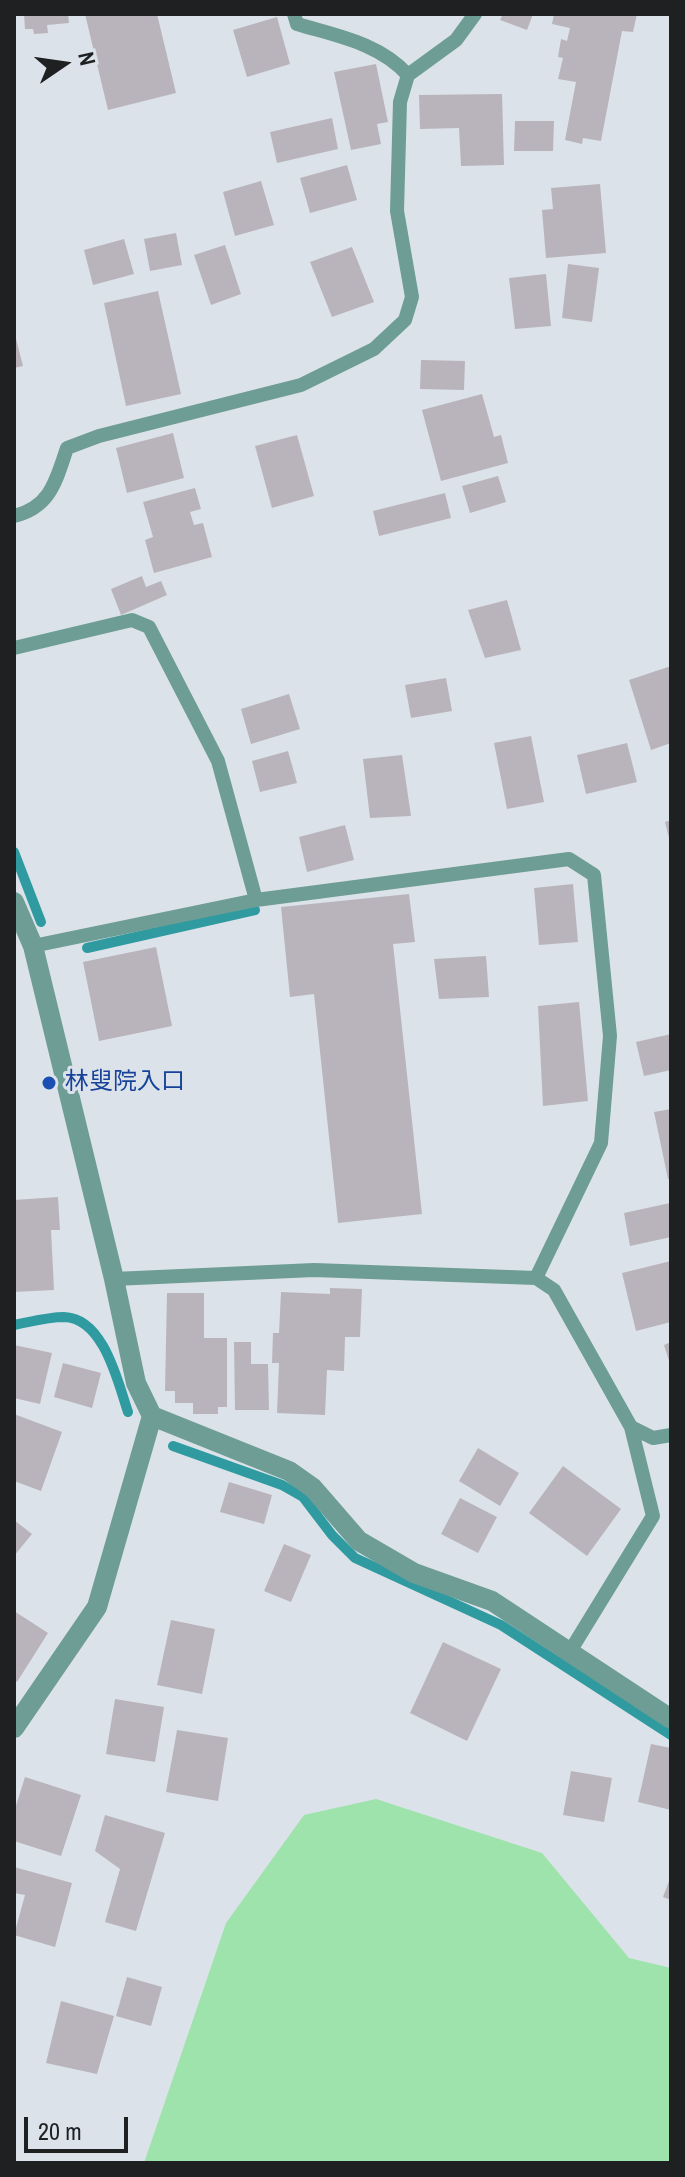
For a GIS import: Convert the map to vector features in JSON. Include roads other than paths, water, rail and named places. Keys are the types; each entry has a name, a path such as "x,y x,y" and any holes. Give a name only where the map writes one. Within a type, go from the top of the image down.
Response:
{"street":[{"path":"14,902 33,946 114,1279 136,1383 152,1416 97,1607 14,1728"},
{"path":"152,1416 289,1471 313,1488 359,1541 414,1573 492,1601 671,1719"},
{"path":"14,1695 37,1692"}],"lane":[{"path":"294,14 297,24 366,45 396,62 408,75"},
{"path":"14,516 29,512 45,501 67,448 99,436 301,385 374,349 405,320 412,297 397,211 400,102 408,75 456,40 475,14"},
{"path":"14,648 132,620 149,627 218,761 256,900"},
{"path":"33,946 256,900 569,859 594,875 610,1036 601,1143 536,1278"},
{"path":"114,1279 314,1270 536,1278 554,1290 631,1427 653,1516 569,1653"},
{"path":"631,1427 653,1438 671,1435"}],"waterway":[{"path":"14,852 41,922"},
{"path":"87,948 255,910"},
{"path":"14,1325 64,1317 78,1320 89,1328 114,1369 128,1412"},
{"path":"173,1446 282,1485 303,1497 332,1535 355,1558 501,1625 671,1735"}],"place":[{"name":"林叟院入口","path":"49,1083"}]}
